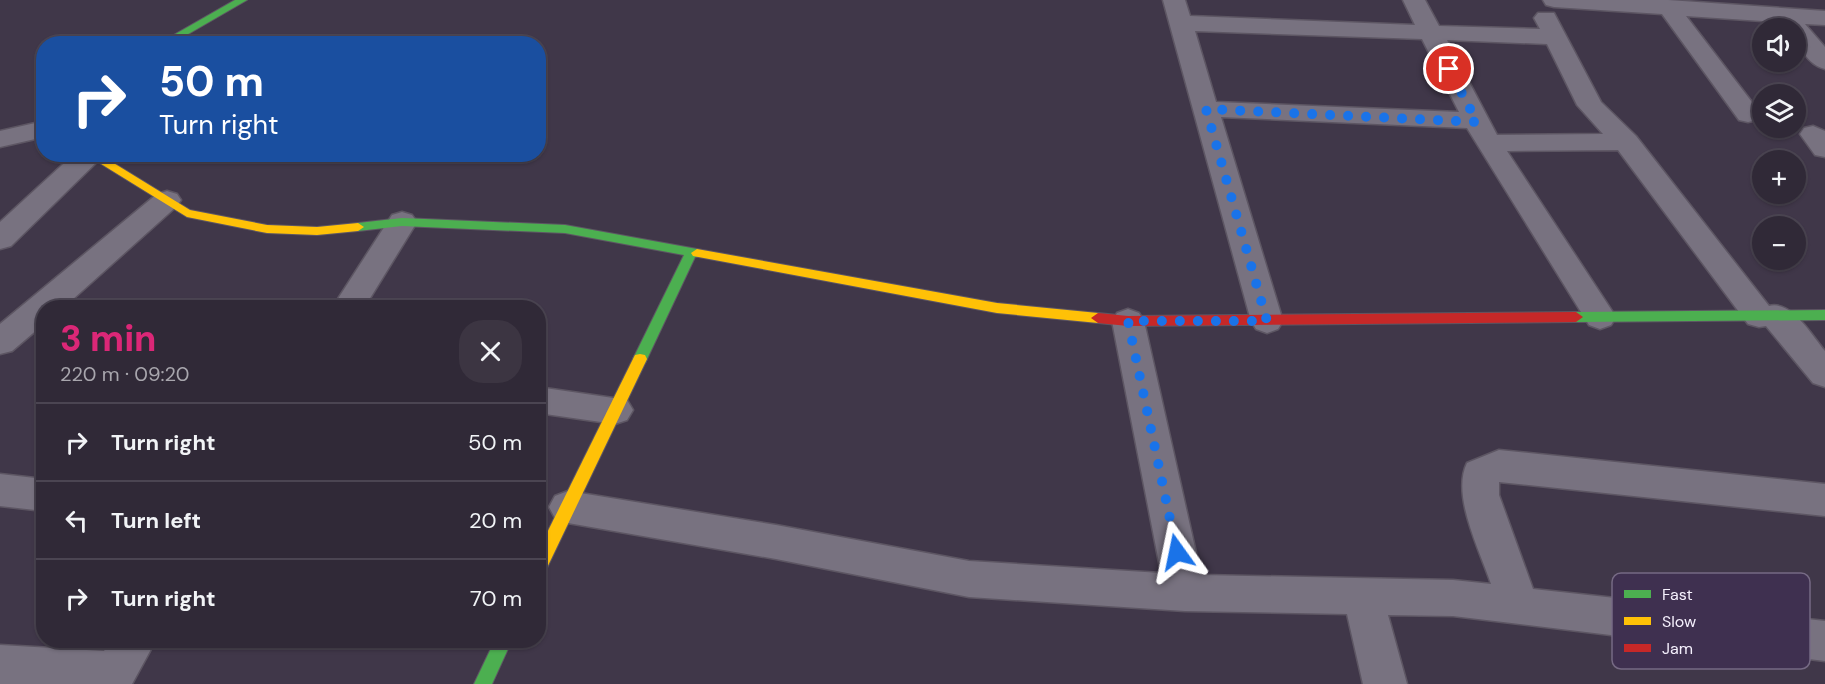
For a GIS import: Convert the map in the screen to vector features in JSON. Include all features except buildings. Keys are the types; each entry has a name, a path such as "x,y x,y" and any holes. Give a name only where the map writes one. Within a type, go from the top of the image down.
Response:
{"street":[{"path":"177,36 242,0"},
{"path":"1414,0 1483,132 1599,318"},
{"path":"1537,0 1590,105 1626,142 1767,316 1825,374"},
{"path":"1554,0 1825,18"},
{"path":"1668,7 1748,114"},
{"path":"1267,321 1177,11 1431,33 1556,37"},
{"path":"1785,15 1825,62"},
{"path":"1206,109 1626,142"},
{"path":"0,139 36,131"},
{"path":"0,239 82,162"},
{"path":"102,162 187,213 267,229 317,231 402,222 565,229 997,308 1128,321 1825,315"},
{"path":"57,300 167,200"},
{"path":"353,300 402,222"},
{"path":"546,552 691,253"},
{"path":"0,342 36,318"},
{"path":"1128,321 1185,593"},
{"path":"546,401 615,410"},
{"path":"1519,605 1480,495 1480,474 1499,465 1825,500"},
{"path":"0,490 36,494"},
{"path":"568,507 776,542 969,579 1185,593 1453,598 1612,616"},
{"path":"1363,596 1385,684"},
{"path":"1810,639 1825,641"},
{"path":"483,684 500,648"},
{"path":"0,664 119,666"}],"traffic: fast":[{"path":"177,36 242,0"},
{"path":"358,227 402,222 565,229 697,253"},
{"path":"640,359 691,253"},
{"path":"1576,317 1825,315"},
{"path":"483,684 500,648"}],"traffic: slow":[{"path":"103,162 187,213 267,229 317,231 358,227"},
{"path":"697,253 997,308 1098,318"},
{"path":"546,553 640,359"}],"traffic: jam":[{"path":"1098,318 1128,321 1576,317"}],"route":[{"path":"1177,552 1128,321 1267,321 1206,109 1477,122 1449,69"}]}
